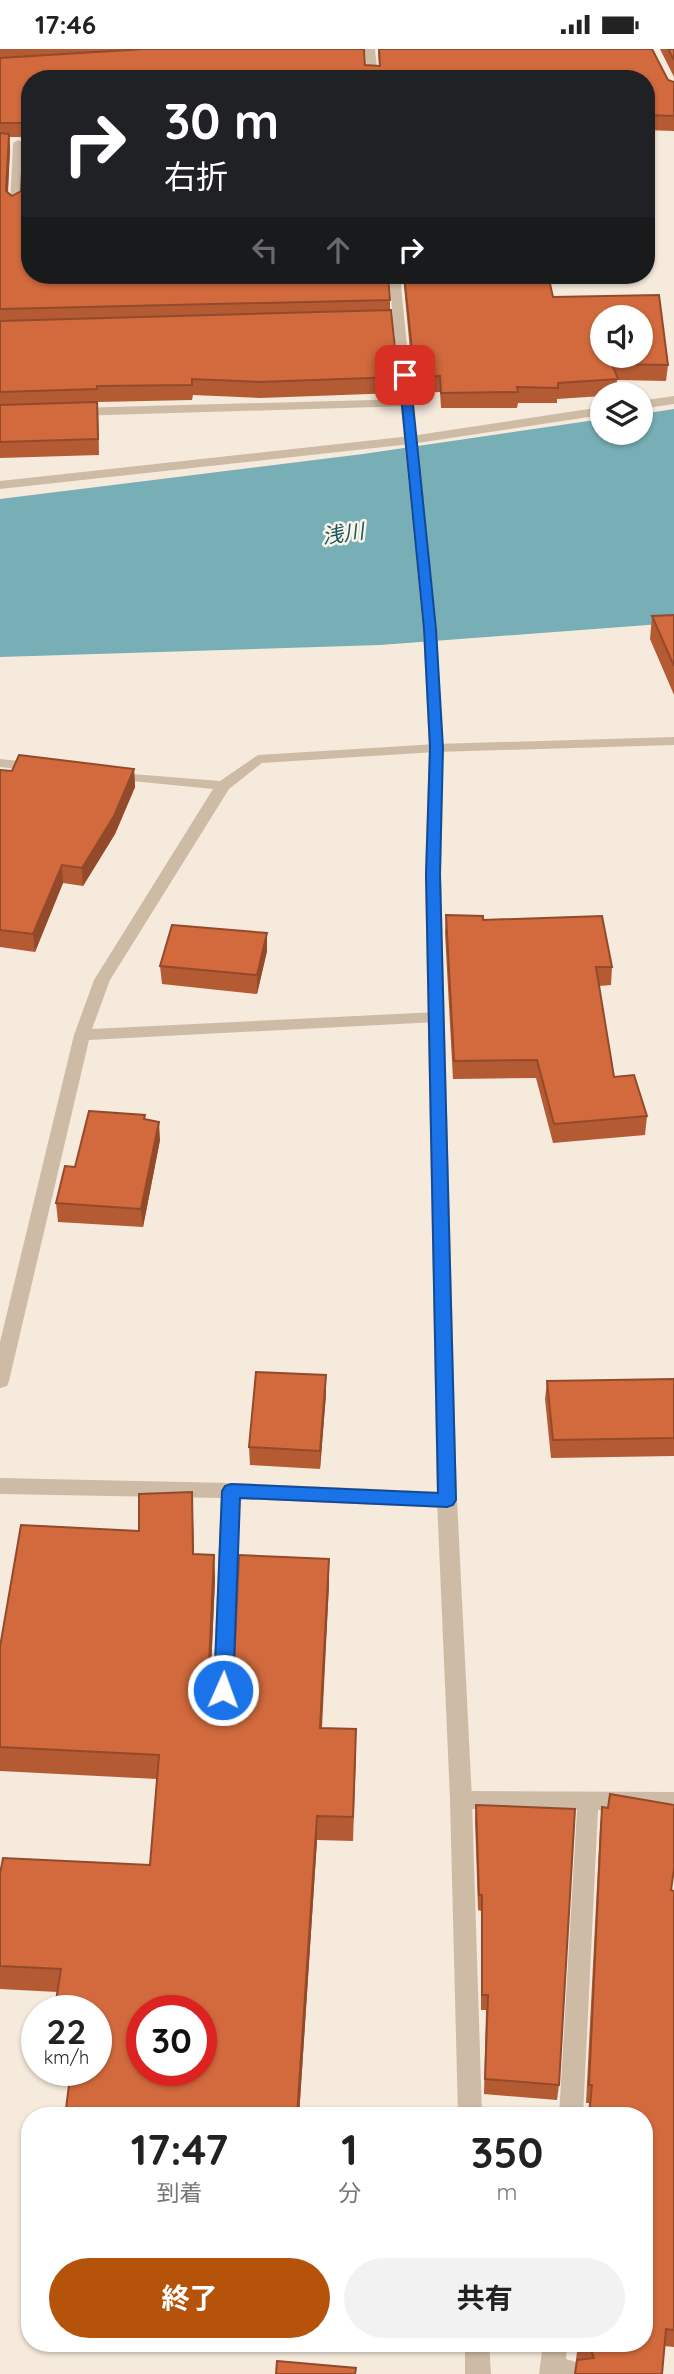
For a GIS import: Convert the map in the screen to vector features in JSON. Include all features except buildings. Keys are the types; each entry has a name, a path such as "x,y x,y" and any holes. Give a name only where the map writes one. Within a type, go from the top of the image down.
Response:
{"street":[{"path":"370,49 372,70"},
{"path":"15,206 19,143"},
{"path":"395,284 430,629 436,748 433,874 447,1500 461,1800 470,2107"},
{"path":"385,321 399,321"},
{"path":"653,403 674,400"},
{"path":"68,412 407,403"},
{"path":"0,485 411,444 590,413"},
{"path":"0,1381 82,1035 102,980 223,786 258,759 436,748 674,741"},
{"path":"0,763 52,768"},
{"path":"92,772 223,786"},
{"path":"82,1035 437,1017"},
{"path":"0,1486 231,1491 447,1500"},
{"path":"223,1690 231,1491"},
{"path":"461,1800 674,1801"},
{"path":"571,2107 588,1800"},
{"path":"477,2352 478,2374"},
{"path":"557,2352 560,2372"}],"water":[{"name":"浅川","path":"674,409 674,623 380,645 0,657 0,499 363,454 590,421 590,445 653,445 653,412"}],"route":[{"path":"223,1690 231,1491 447,1500 433,874 436,748 430,629 405,375"}]}
